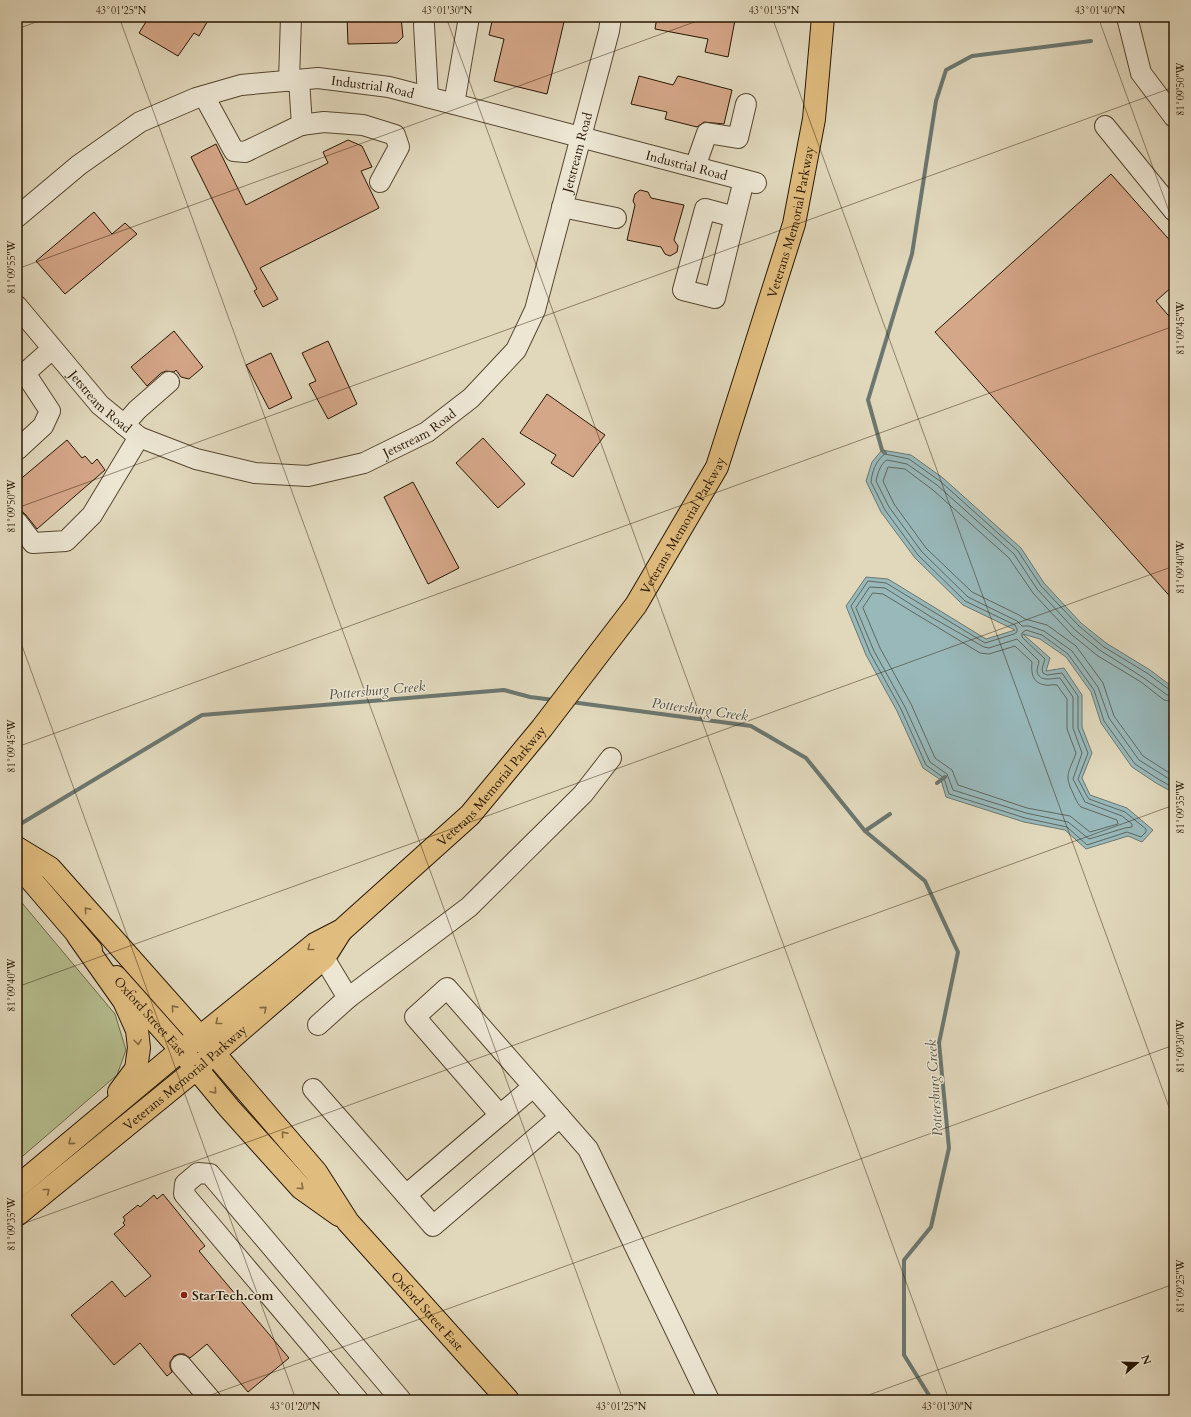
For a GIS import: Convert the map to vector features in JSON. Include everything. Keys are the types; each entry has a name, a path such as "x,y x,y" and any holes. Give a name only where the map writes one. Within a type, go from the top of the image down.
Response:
{"main road":[{"name":"Veterans Memorial Parkway","path":"17,1187 181,1050 200,1037 315,944 342,930 470,815 579,682 636,605 717,467 794,224 814,119 823,17"},
{"name":"Oxford Street East","path":"17,848 31,880 78,936 181,1050 301,1188 348,1222"},
{"name":"Oxford Street East","path":"17,848 50,868 200,1037 316,1172 348,1222 508,1400"},
{"name":"Veterans Memorial Parkway","path":"17,1215 196,1069 324,958 342,930"},
{"path":"78,936 124,1001 137,1030 139,1048 136,1069 100,1117"}],"street":[{"path":"291,17 294,80 302,125"},
{"path":"454,104 469,17"},
{"name":"Jetstream Road","path":"17,306 100,405 131,431 196,459 255,473 308,476 364,463 427,432 471,398 516,350 535,310 609,31 611,17"},
{"path":"1127,17 1141,73 1174,117"},
{"path":"424,25 428,97"},
{"name":"Industrial Road","path":"17,218 78,165 140,122 204,96 241,86 318,78 382,86 428,97 750,182 735,217"},
{"path":"204,96 234,151 245,152 302,125 324,122 363,125 395,135 399,147 380,182"},
{"path":"695,167 708,133 738,138 746,104"},
{"path":"1105,126 1174,211"},
{"path":"562,206 616,218"},
{"path":"17,450 43,426 50,411 25,373 52,349"},
{"path":"17,522 33,543 66,541 92,515 131,431 137,410 169,382"},
{"path":"318,1025 348,998 469,907 583,794 611,758"},
{"path":"324,958 348,998"},
{"path":"500,1115 415,1017 447,988 588,1150 709,1400"},
{"path":"406,1195 533,1087"},
{"path":"313,1089 433,1226 560,1117"},
{"path":"358,1400 184,1194 185,1184 198,1173 210,1174 401,1400"},
{"path":"324,1359 349,1338"},
{"path":"181,1365 212,1400"}],"green space":[{"path":"17,897 115,1014 126,1050 117,1075 17,1161"}],"water":[{"path":"882,450 911,455 943,478 1021,548 1044,583 1081,623 1106,643 1150,670 1174,688 1174,793 1132,767 1101,723 1091,692 1066,657 1040,639 1023,634 1050,658 1046,671 1064,668 1082,695 1082,727 1092,753 1082,778 1090,795 1127,808 1153,830 1142,842 1128,836 1086,849 1065,830 1024,822 946,797 941,780 923,768 897,711 866,655 846,606 866,577 888,579 986,639 1015,630 963,605 915,558 881,512 866,481 872,462"}],"building":[{"path":"149,17 210,17 199,36 194,33 178,56 139,33"},
{"path":"347,17 401,17 403,37 397,43 348,44"},
{"path":"493,17 546,17 564,22 547,94 494,81 504,39 489,35"},
{"path":"657,17 723,17 735,20 728,57 705,52 708,39 655,29"},
{"path":"639,76 673,85 678,76 732,90 724,124 704,122 697,127 665,119 667,112 631,104"},
{"path":"348,140 362,146 372,167 361,171 379,208 260,268 278,299 263,307 254,291 257,289 191,157 216,144 246,205 328,163 323,152"},
{"path":"1111,174 1174,245 1174,285 1156,301 1174,322 1174,601 935,332"},
{"path":"640,190 648,192 651,198 684,205 674,240 678,246 677,252 670,256 665,254 661,247 627,240 635,205 633,201 635,194"},
{"path":"94,212 112,234 125,223 137,234 65,294 36,261"},
{"path":"174,331 203,367 189,379 181,377 176,370 174,372 166,371 161,373 147,386 131,367"},
{"path":"328,341 357,404 328,419 309,384 316,381 302,353"},
{"path":"271,353 292,398 269,409 246,365"},
{"path":"547,394 605,435 573,477 551,463 556,455 520,433"},
{"path":"483,438 525,484 498,508 456,463"},
{"path":"67,440 82,458 85,456 92,464 97,459 105,470 37,529 26,515 17,507 17,482"},
{"path":"413,482 459,568 428,584 384,497"},
{"name":"StarTech.com","path":"163,1194 205,1246 199,1251 289,1358 248,1392 207,1344 190,1358 184,1354 174,1356 170,1362 172,1372 167,1376 140,1343 114,1365 71,1315 112,1281 125,1297 151,1276 114,1234 125,1225 123,1223 125,1220 123,1217 138,1205 140,1207 154,1195 157,1199"}],"waterway":[{"path":"885,453 882,450 868,400 912,254 936,101 946,70 972,56 1091,41"},
{"name":"Pottersburg Creek","path":"17,826 202,715 504,690 530,697 554,700"},
{"name":"Pottersburg Creek","path":"571,702 751,726 806,758 865,831 925,881 958,952 939,1043 949,1148 931,1227 904,1260 904,1355 932,1400"},
{"path":"937,783 945,777"},
{"path":"865,831 890,814"}],"place":[{"name":"StarTech.com","path":"184,1295"}]}
